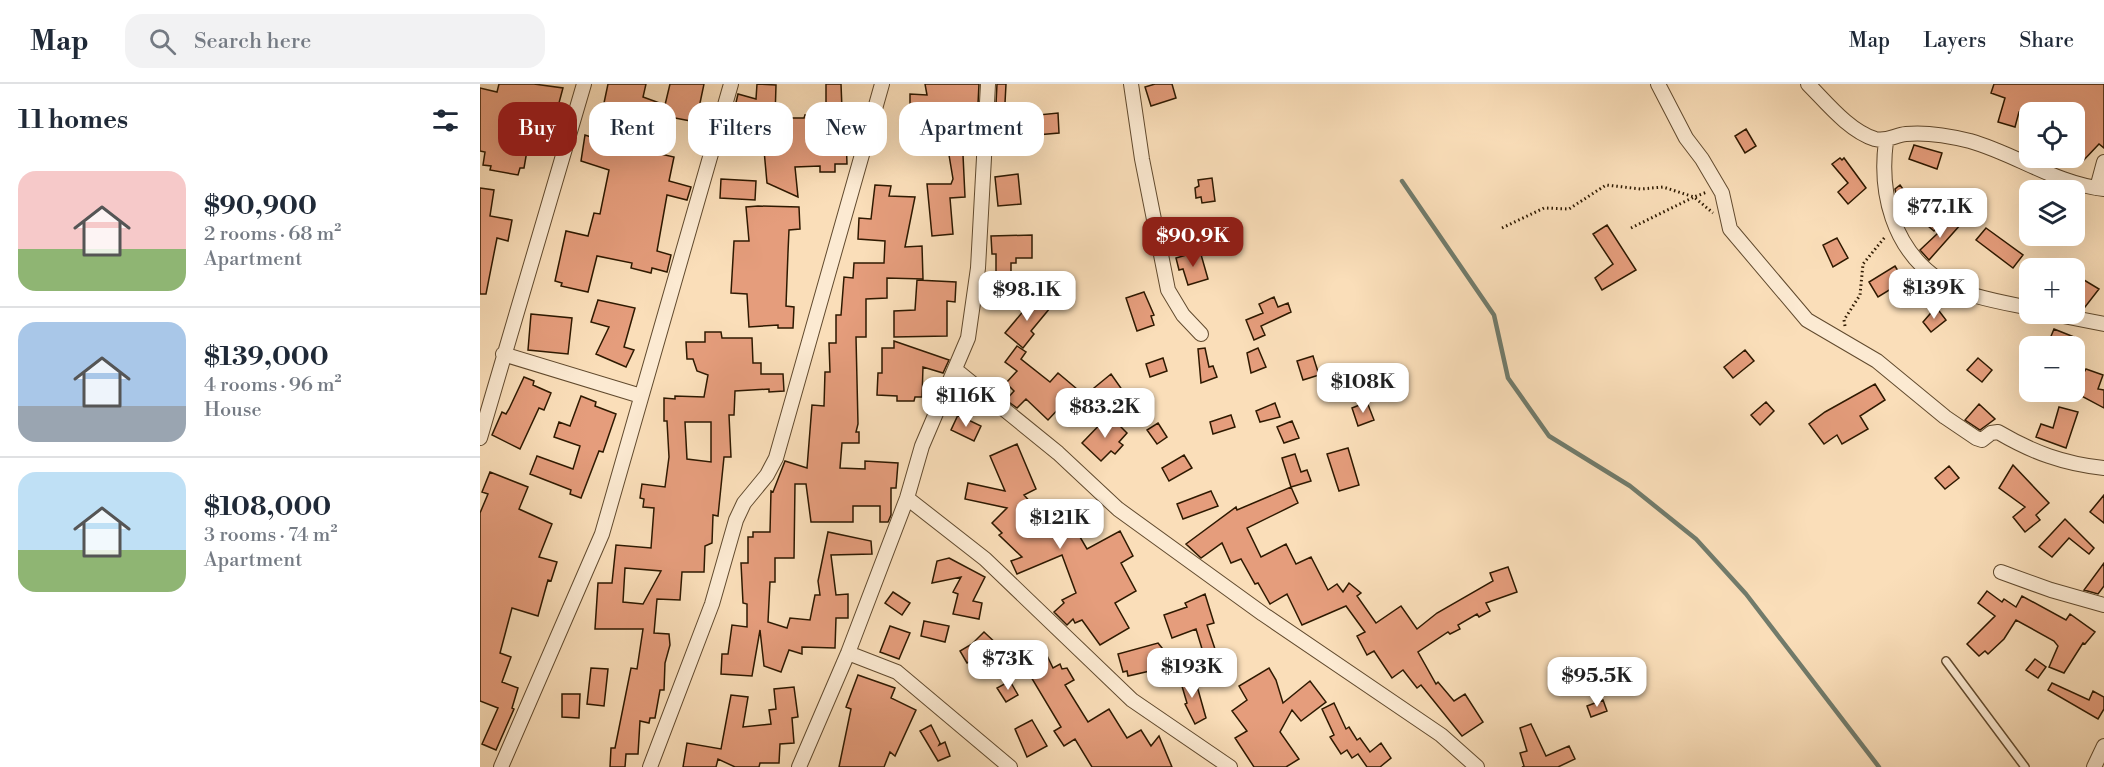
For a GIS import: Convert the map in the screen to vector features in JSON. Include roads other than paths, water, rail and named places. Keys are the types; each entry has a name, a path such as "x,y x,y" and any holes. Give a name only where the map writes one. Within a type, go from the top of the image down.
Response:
{"street":[{"path":"480,438 584,84"},
{"path":"501,767 602,534 731,84"},
{"path":"650,767 712,604 736,520 744,502 767,475 776,458 882,84"},
{"path":"799,767 848,653 907,498 922,446 957,371 968,338 974,312 988,84"},
{"path":"1131,84 1142,159 1167,290 1183,315 1201,334"},
{"path":"1658,84 1686,138 1722,193 1730,230 1779,284 1807,320 1877,361 1945,417 1976,438 1982,440 1990,433 1998,432 2022,446 2054,459 2104,468"},
{"path":"1808,84 1862,132 1886,141 1907,134 1924,134 1971,142 2054,176 2100,188 2104,162"},
{"path":"1886,141 1886,191 1894,226 1906,248 1938,280 1966,292 2019,305"},
{"path":"2085,320 2104,324"},
{"path":"503,354 641,396"},
{"path":"957,371 1058,453 1118,509 1263,614 1441,735 1477,767"},
{"path":"907,498 985,559 1132,700 1230,767"},
{"path":"2001,572 2051,590 2104,605"},
{"path":"848,653 897,672 1010,767"},
{"path":"2094,767 2103,750"}],"lane":[{"path":"1946,661 2025,767"}],"waterway":[{"path":"1402,181 1494,315 1508,378 1549,436 1630,486 1696,539 1746,594 1879,767"}]}
